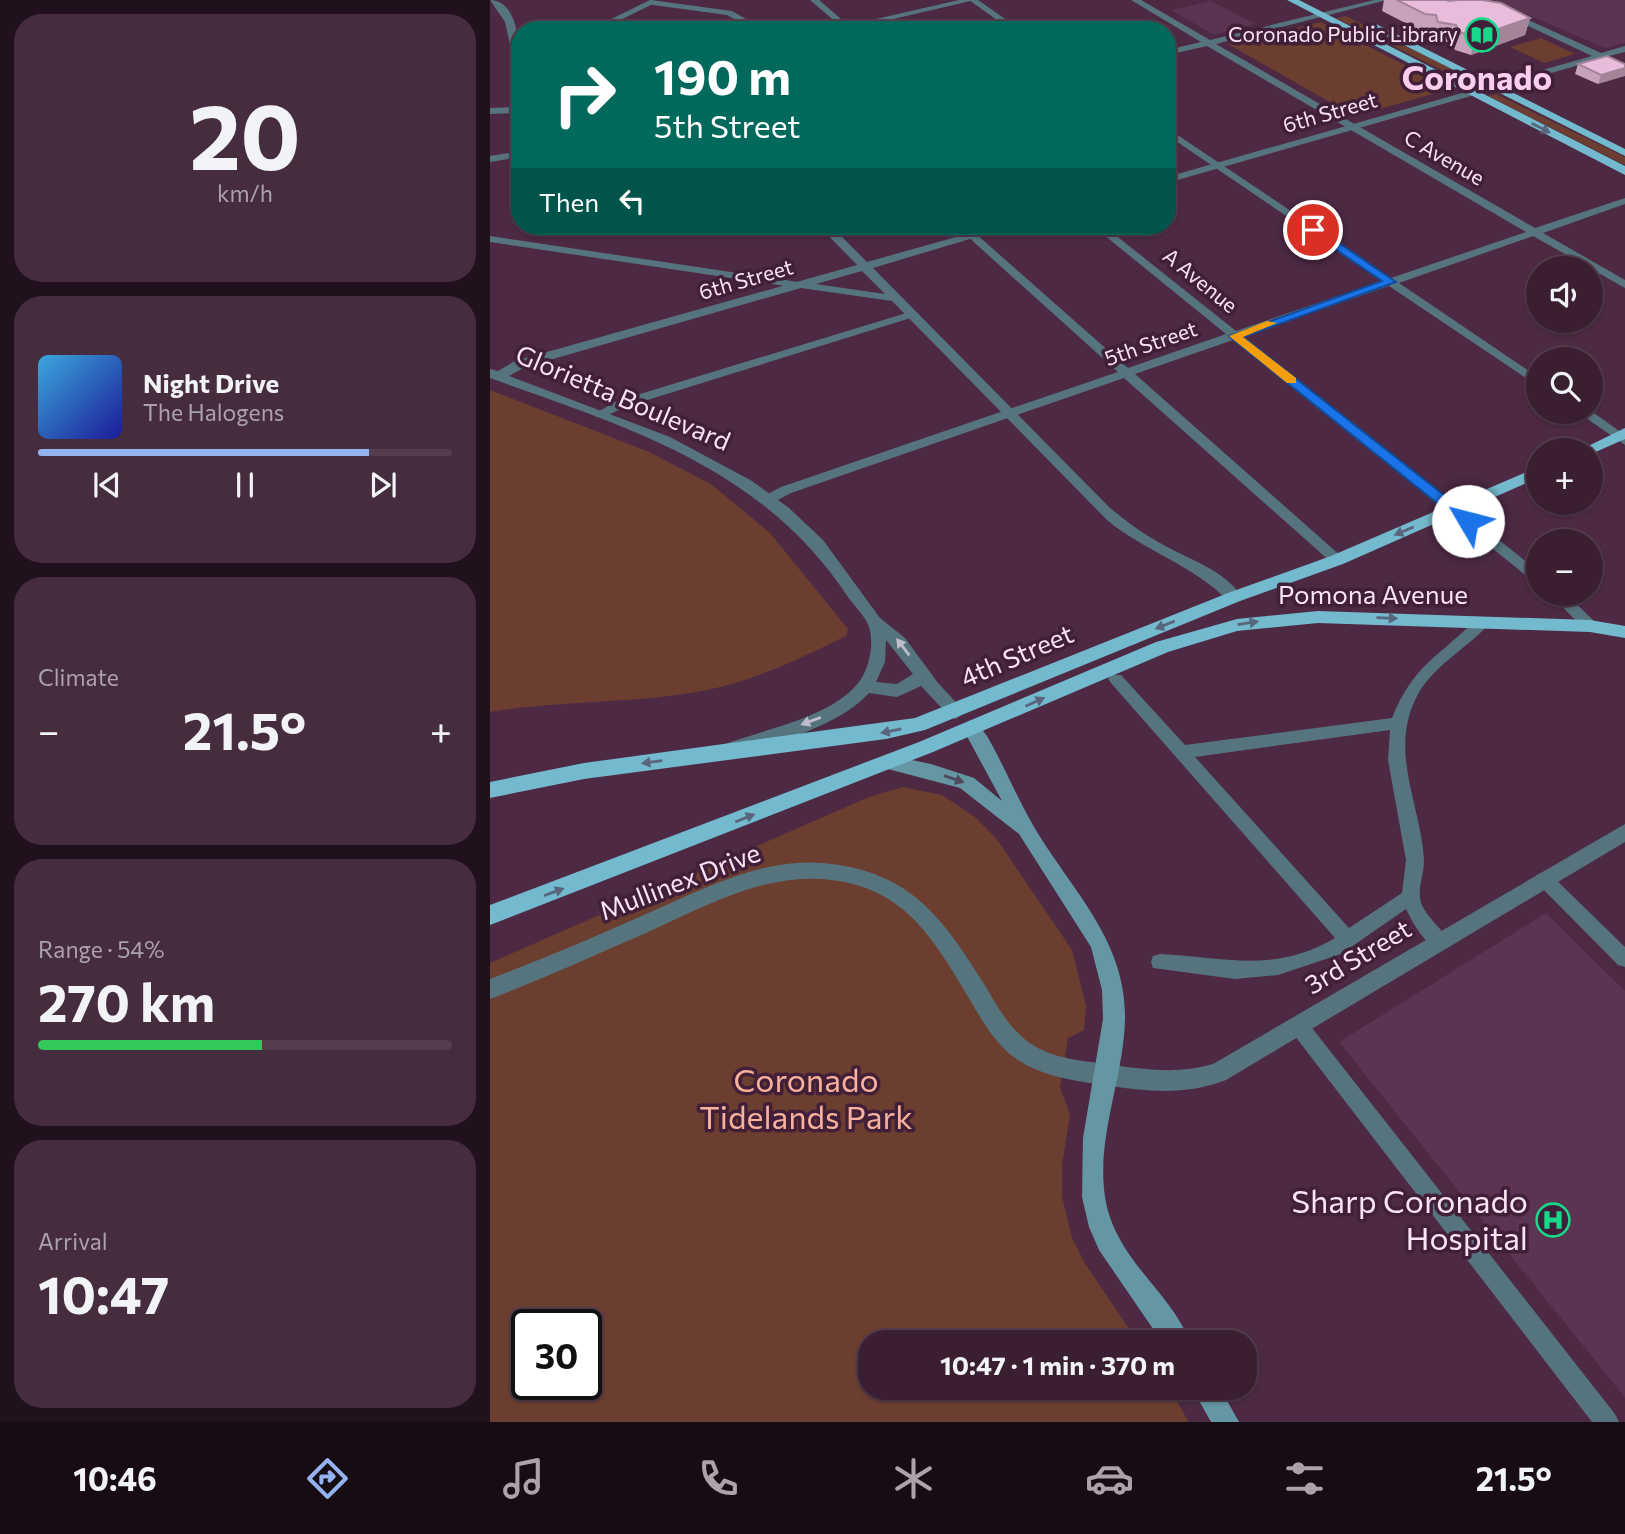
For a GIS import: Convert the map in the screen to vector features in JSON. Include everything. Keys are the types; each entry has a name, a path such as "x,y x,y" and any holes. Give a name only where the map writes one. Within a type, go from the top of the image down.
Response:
{"highway":[{"path":"1293,0 1625,171"},
{"path":"1320,0 1625,153"},
{"path":"1603,444 1623,437"},
{"name":"4th Street","path":"490,790 584,771 886,732 956,712 1234,597 1337,560 1526,477"},
{"name":"Pomona Avenue","path":"972,729 1163,647 1237,625 1290,617 1590,626 1625,632"},
{"name":"4th Street","path":"490,915 972,729"}],"main road":[{"path":"972,729 1028,834 1094,929 1105,957 1113,988 1115,1023 1094,1134 1092,1182 1101,1226 1169,1330"},
{"path":"888,762 931,771 967,783 1028,834"},
{"path":"1212,1400 1226,1422"}],"street":[{"path":"491,0 503,9 512,21"},
{"path":"814,0 840,21"},
{"path":"879,21 972,0 1004,21"},
{"name":"C Avenue","path":"1135,0 1171,21"},
{"path":"1176,51 1383,0"},
{"path":"1477,0 1625,67"},
{"path":"612,21 654,1 720,11 747,21"},
{"name":"C Avenue","path":"1176,24 1625,285"},
{"name":"6th Street","path":"1176,177 1625,49"},
{"path":"490,111 511,110"},
{"path":"1176,137 1526,374"},
{"path":"490,159 511,156"},
{"name":"5th Street","path":"771,498 786,490 1625,201"},
{"path":"834,235 1009,414 1126,528 1163,552 1208,573 1234,597"},
{"name":"6th Street","path":"494,374 520,364 976,235"},
{"name":"A Avenue","path":"1109,235 1526,569"},
{"path":"972,236 1337,560"},
{"path":"490,240 882,298 894,297"},
{"path":"600,414 621,404 913,314"},
{"name":"Glorietta Boulevard","path":"494,374 688,450 771,498 820,547 877,625 896,638 943,702 956,712"},
{"path":"1602,424 1623,437"},
{"path":"1569,606 1590,626"},
{"path":"1440,942 1423,923 1410,898 1415,857 1396,759 1397,723 1409,695 1428,669 1441,654 1472,634 1482,622"},
{"path":"720,753 755,737 828,715 867,685 879,653 877,625"},
{"path":"867,685 890,692 903,690 923,675"},
{"path":"1116,679 1348,940"},
{"path":"1183,752 1397,723"},
{"name":"3rd Street","path":"1106,1075 1171,1083 1196,1081 1218,1073 1625,832"},
{"name":"Mullinex Drive","path":"490,989 724,890 769,874 795,871 847,874 896,890 930,917 1004,1034 1021,1049 1040,1060 1079,1072 1106,1075"},
{"path":"1544,880 1625,959"},
{"path":"1160,962 1198,963 1247,971 1291,963 1331,950 1391,906 1410,898"},
{"path":"1298,1025 1607,1422"}],"shaded area":[{"path":"1494,0 1625,0 1625,43 1605,48"},
{"path":"1211,1 1255,24 1214,35 1171,10"},
{"name":"Sharp Coronado Hospital","path":"1546,913 1625,991 1625,1398 1339,1042"}],"green space":[{"path":"1346,16 1477,82 1470,84 1336,18"},
{"path":"1321,22 1451,89 1354,116 1228,44"},
{"path":"1541,38 1575,54 1544,63 1510,47"},
{"path":"1496,94 1625,157 1625,165 1488,96"},
{"path":"490,390 647,451 711,484 770,533 848,629 846,636 761,674 707,690 653,698 544,705 490,712"},
{"name":"Coronado Tidelands Park","path":"903,787 942,795 975,817 996,838 1072,950 1086,1006 1084,1030 1068,1038 1060,1087 1070,1115 1062,1165 1062,1196 1072,1238 1086,1265 1130,1330 858,1330 858,1400 1176,1400 1189,1422 490,1422 490,963 869,797"}],"building":[{"path":"1397,0 1482,0 1501,3 1530,18 1475,37 1459,32 1456,25 1438,22 1436,15 1425,14"},
{"path":"1607,56 1625,64 1625,68 1601,75 1578,64"}],"slow traffic":[{"path":"1271,323 1235,336 1291,381"}],"place":[{"name":"Coronado Public Library","path":"1482,35"},
{"name":"Sharp Coronado Hospital","path":"1553,1220"}],"district":[{"name":"Coronado","path":"1477,78"}],"route":[{"path":"1313,230 1390,282 1235,336 1452,511 1468,521"}]}
